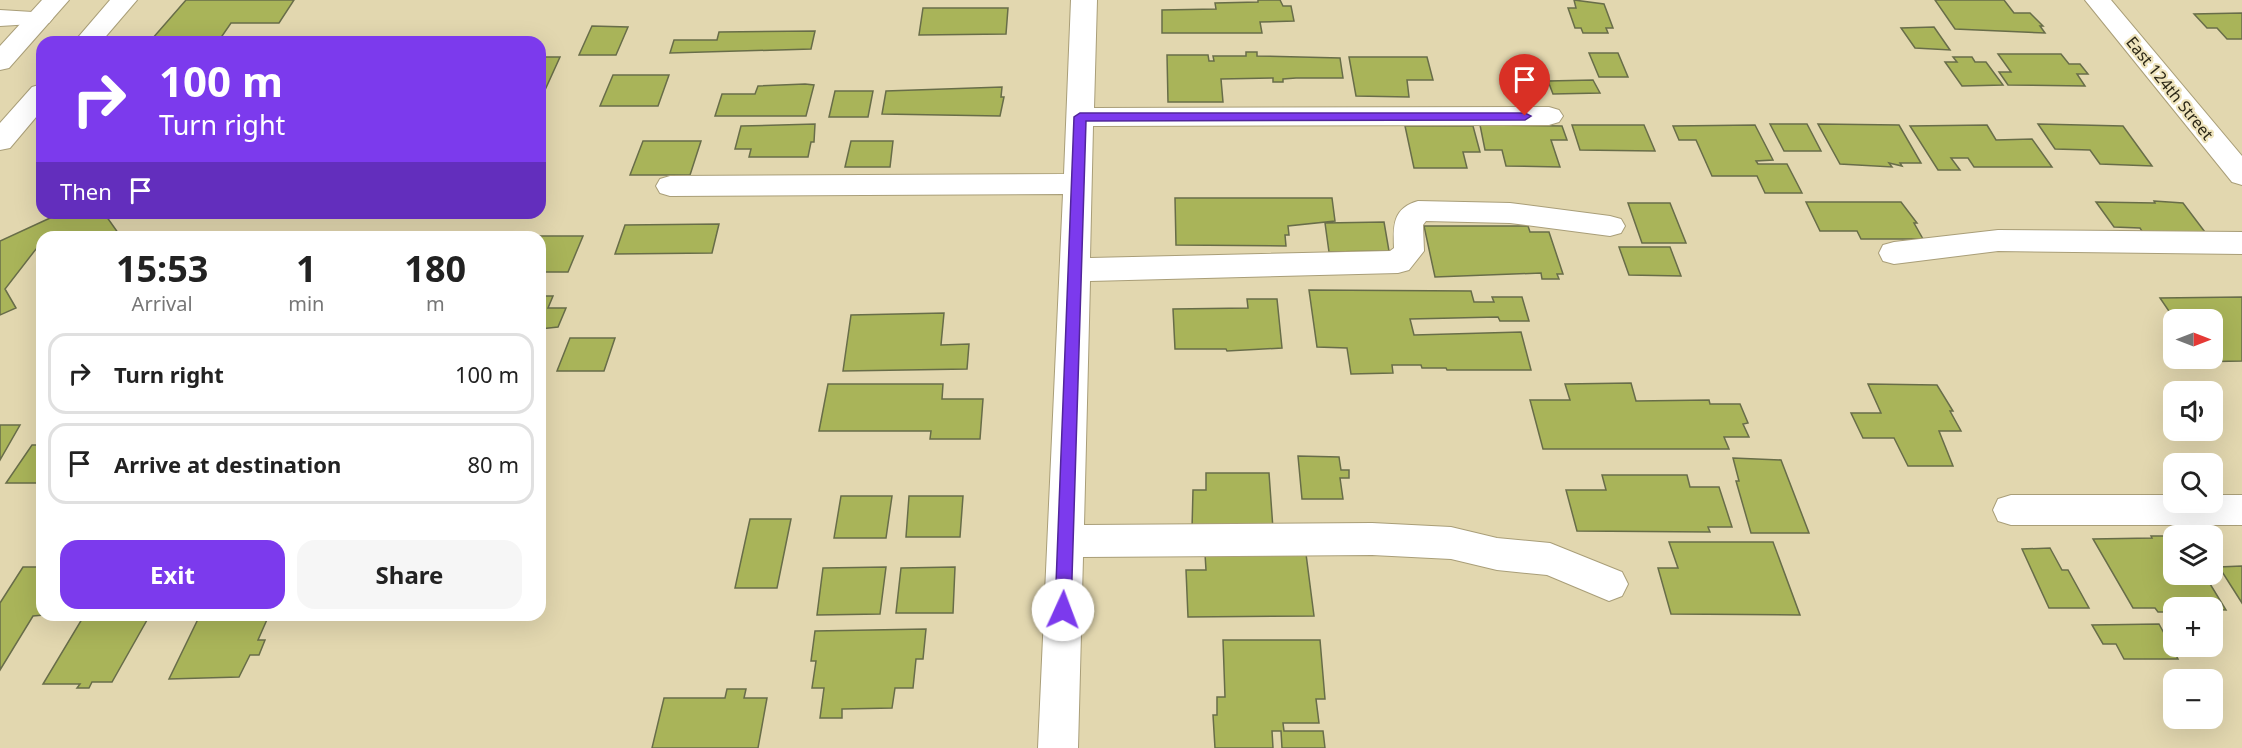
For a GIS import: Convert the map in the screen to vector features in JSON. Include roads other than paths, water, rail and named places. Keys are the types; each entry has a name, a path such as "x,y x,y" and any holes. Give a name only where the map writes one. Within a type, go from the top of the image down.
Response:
{"street":[{"path":"92,36 124,0"},
{"path":"1058,748 1084,0"},
{"name":"East 124th Street","path":"2098,0 2242,175"},
{"path":"0,18 48,9"},
{"path":"0,62 48,9"},
{"path":"0,141 36,100"},
{"path":"1080,117 1549,116"},
{"path":"670,186 1077,184"},
{"path":"1074,270 1398,262 1409,251 1408,223 1418,211 1510,213 1610,226"},
{"path":"1894,253 2010,240 2123,241 2188,247 2242,243"},
{"path":"2011,510 2242,510"},
{"path":"1066,541 1372,539 1451,543 1497,554 1550,559 1609,584"}]}
